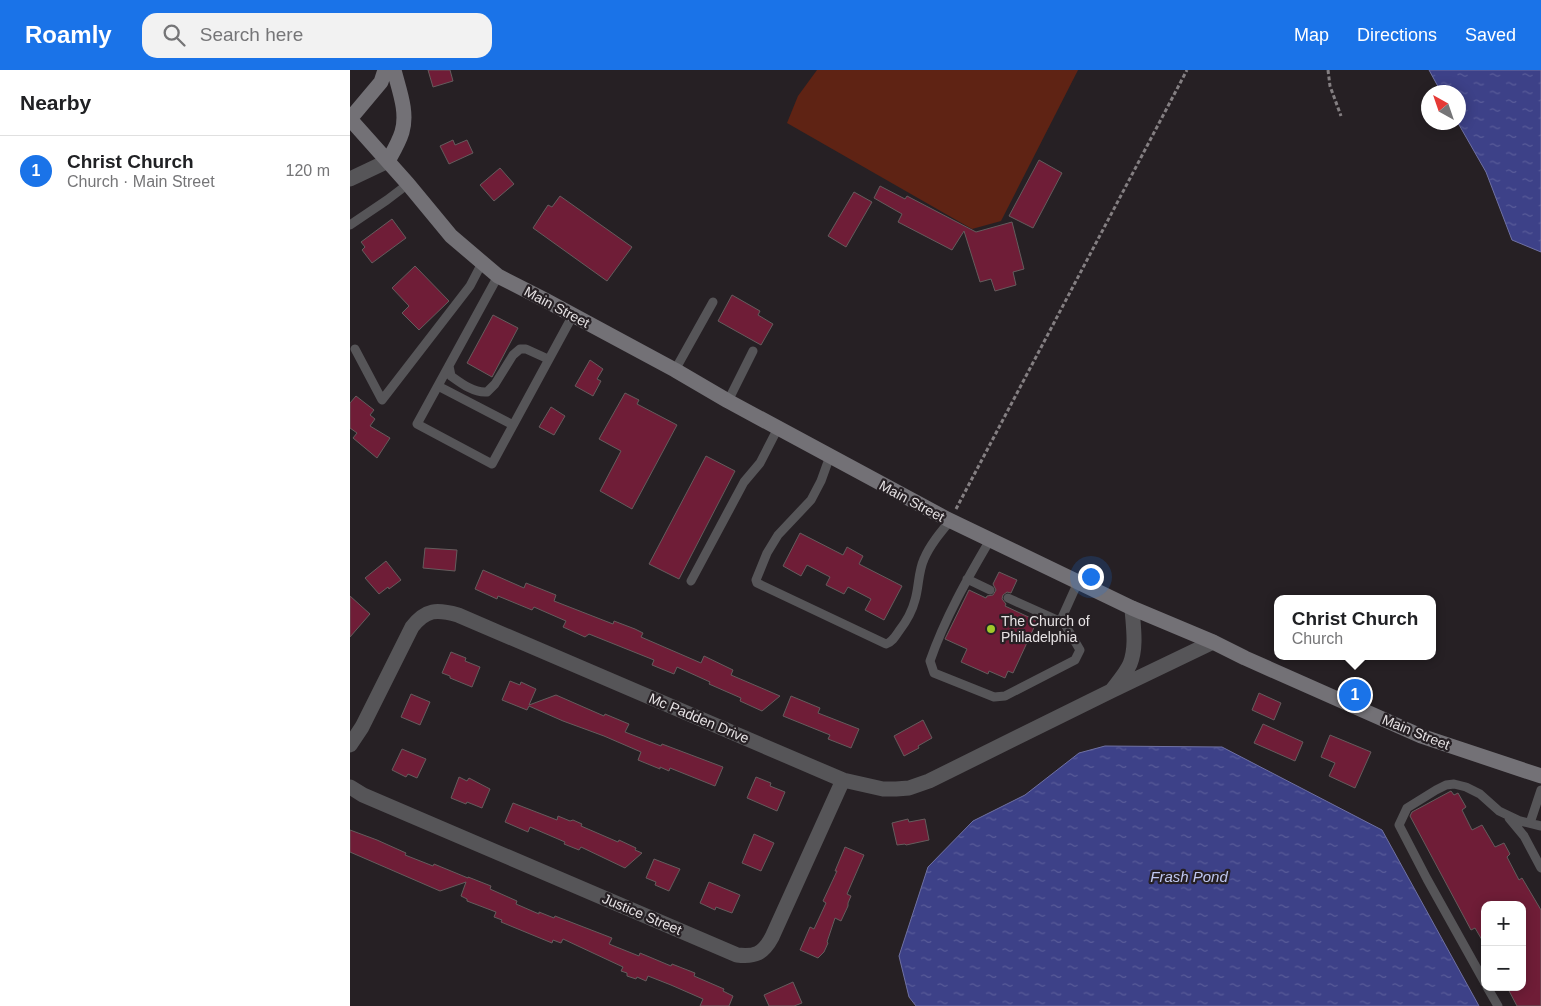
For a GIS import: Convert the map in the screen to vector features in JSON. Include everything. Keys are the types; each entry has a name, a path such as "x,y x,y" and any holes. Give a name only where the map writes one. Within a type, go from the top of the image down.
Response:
{"main road":[{"path":"350,119 381,82 385,70"},
{"path":"388,161 402,132 403,121 402,105 394,70"},
{"name":"Main Street","path":"350,119 452,236 498,276 675,370 728,401 950,521 1132,608 1214,642 1245,658 1421,736 1541,776"}],"street":[{"path":"350,179 388,161"},
{"name":"Mc Padden Drive","path":"1111,691 1131,662 1134,631 1132,608"},
{"name":"Mc Padden Drive","path":"350,745 362,727 412,627 422,616 435,611 442,611 467,619 843,780 882,789 909,788 929,781 1214,642"},
{"name":"Justice Street","path":"350,788 718,947 745,956 754,955 761,951 772,938 843,780"}],"lane":[{"path":"350,225 408,184"},
{"path":"355,348 382,400 470,286 482,263"},
{"path":"498,276 417,424 492,464 572,315"},
{"path":"675,370 713,302"},
{"path":"449,366 451,376 458,381 480,392 487,392 495,384 513,355 520,349 526,349 548,359"},
{"path":"728,401 752,351"},
{"path":"438,386 513,425"},
{"path":"691,581 744,482 760,463 778,428"},
{"path":"830,456 821,481 810,500 785,526 774,541 756,580 757,583 886,644 894,639 905,623 915,600 923,560 932,544 950,521"},
{"path":"990,540 967,579 938,637 930,660 934,673 994,697 1005,696 1075,660 1080,650 1064,623 1008,598"},
{"path":"967,579 990,590"},
{"path":"1060,622 1078,582"},
{"path":"1481,976 1398,826 1407,808 1436,790 1446,785 1454,784 1466,787 1480,794 1505,814 1520,821 1541,826"},
{"path":"1530,823 1541,790"},
{"path":"1505,814 1524,836 1541,868"},
{"path":"1489,991 1498,1006"}],"path":[{"path":"950,521 1187,70"},
{"path":"1328,70 1330,86 1341,116"}],"shaded area":[{"path":"817,70 1078,70 1001,221 972,229 787,123 798,96"}],"water":[{"path":"1429,70 1541,70 1541,252 1512,240 1486,172 1462,130 1466,130 1466,85 1437,85"},
{"name":"Frash Pond","path":"1105,746 1222,747 1382,830 1479,1006 916,1006 909,997 899,956 928,867 973,821 1025,795 1079,753"}],"building":[{"path":"428,70 450,70 453,81 433,87"},
{"path":"453,140 455,145 467,140 473,153 449,164 440,146"},
{"path":"1039,160 1062,173 1033,228 1009,216"},
{"path":"500,168 514,184 494,201 480,185"},
{"path":"880,186 905,199 907,196 976,232 1012,222 1024,269 1013,272 1016,285 995,291 991,279 980,282 964,231 952,250 898,222 902,214 874,198"},
{"path":"854,192 872,202 846,247 828,236"},
{"path":"560,196 632,247 607,281 533,228 548,205 552,207"},
{"path":"392,219 406,238 372,263 362,250 365,247 361,242"},
{"path":"415,266 449,301 419,330 402,313 409,306 392,288"},
{"path":"732,295 760,311 758,315 773,324 761,345 718,321"},
{"path":"493,315 518,328 492,377 467,363"},
{"path":"590,360 603,369 597,379 601,381 593,396 575,386"},
{"path":"625,393 639,400 637,404 677,425 632,509 600,491 621,451 599,439"},
{"path":"356,396 374,410 370,415 375,419 370,426 390,438 377,458 353,438 357,433 350,428 350,403"},
{"path":"551,407 565,416 554,435 539,427"},
{"path":"706,456 735,471 679,579 649,564"},
{"path":"800,533 843,555 847,547 863,556 859,564 902,586 884,620 865,610 871,599 848,587 844,594 826,585 830,577 807,565 801,576 783,566"},
{"path":"425,548 457,550 455,571 423,568"},
{"path":"386,561 401,580 379,594 365,578"},
{"path":"483,570 524,588 526,583 556,595 554,601 613,624 614,621 635,629 643,633 641,637 701,663 704,656 733,670 731,675 780,696 762,711 740,701 741,698 677,667 674,674 652,665 654,660 589,634 585,637 563,627 566,621 534,607 532,610 498,596 497,599 475,589"},
{"path":"999,572 1017,580 1011,593 1007,592 1003,595 1002,599 1006,604 1005,606 1037,621 1013,673 1008,671 1005,678 989,671 988,674 961,662 967,649 945,639 969,590 986,598 993,595 996,590 993,584"},
{"path":"350,596 370,614 350,637"},
{"path":"451,652 466,658 465,661 480,667 472,687 442,673"},
{"path":"510,681 520,685 521,682 536,689 529,705 556,695 604,716 605,714 629,724 625,732 723,767 715,786 670,768 669,771 660,767 660,769 638,760 641,752 529,706 527,710 502,700"},
{"path":"1259,693 1281,703 1274,720 1252,710"},
{"path":"411,694 430,702 420,725 401,717"},
{"path":"791,696 820,708 818,713 859,729 851,748 828,739 830,735 783,716"},
{"path":"923,720 932,738 904,756 894,736"},
{"path":"1263,724 1303,742 1295,761 1254,743"},
{"path":"1330,735 1371,752 1355,788 1329,776 1335,763 1321,757"},
{"path":"402,749 426,759 417,778 408,774 406,777 392,770"},
{"path":"459,777 467,781 469,778 490,789 482,808 451,798"},
{"path":"756,777 771,783 770,786 785,792 777,811 747,798"},
{"path":"1451,791 1454,795 1458,793 1466,807 1462,810 1472,830 1482,825 1495,847 1504,843 1510,854 1507,857 1519,880 1522,878 1541,910 1541,1006 1517,1006 1509,991 1526,991 1526,901 1481,901 1481,938 1475,928 1471,930 1410,816 1412,812"},
{"path":"513,803 557,820 558,816 570,821 573,820 582,824 581,826 618,842 619,840 642,853 625,868 581,847 579,850 564,844 565,842 530,827 528,832 505,822"},
{"path":"908,819 909,822 925,819 929,840 897,845 892,823"},
{"path":"350,830 406,853 405,855 491,886 490,889 517,901 516,904 539,914 539,912 554,918 555,916 612,938 609,944 639,956 640,953 671,966 672,964 695,973 694,976 724,989 723,991 733,996 729,1006 700,1006 703,999 648,976 646,981 637,977 636,979 627,976 627,973 621,971 623,967 563,939 561,943 553,940 552,943 501,922 502,920 494,917 496,912 467,901 467,899 461,896 466,882 440,891 350,852"},
{"path":"754,834 774,843 761,871 742,863"},
{"path":"845,847 864,855 847,894 851,896 848,906 841,921 835,918 828,943 824,952 818,958 800,950 810,927 814,929 826,903 823,901 837,871 835,871"},
{"path":"654,859 680,869 669,891 655,885 656,882 646,878"},
{"path":"709,882 740,895 732,913 716,907 715,910 700,903"},
{"path":"793,982 802,1003 794,1006 769,1006 764,995"}],"place":[{"name":"The Church of Philadelphia","path":"991,629"},
{"name":"Christ Church","path":"1355,695"}]}
